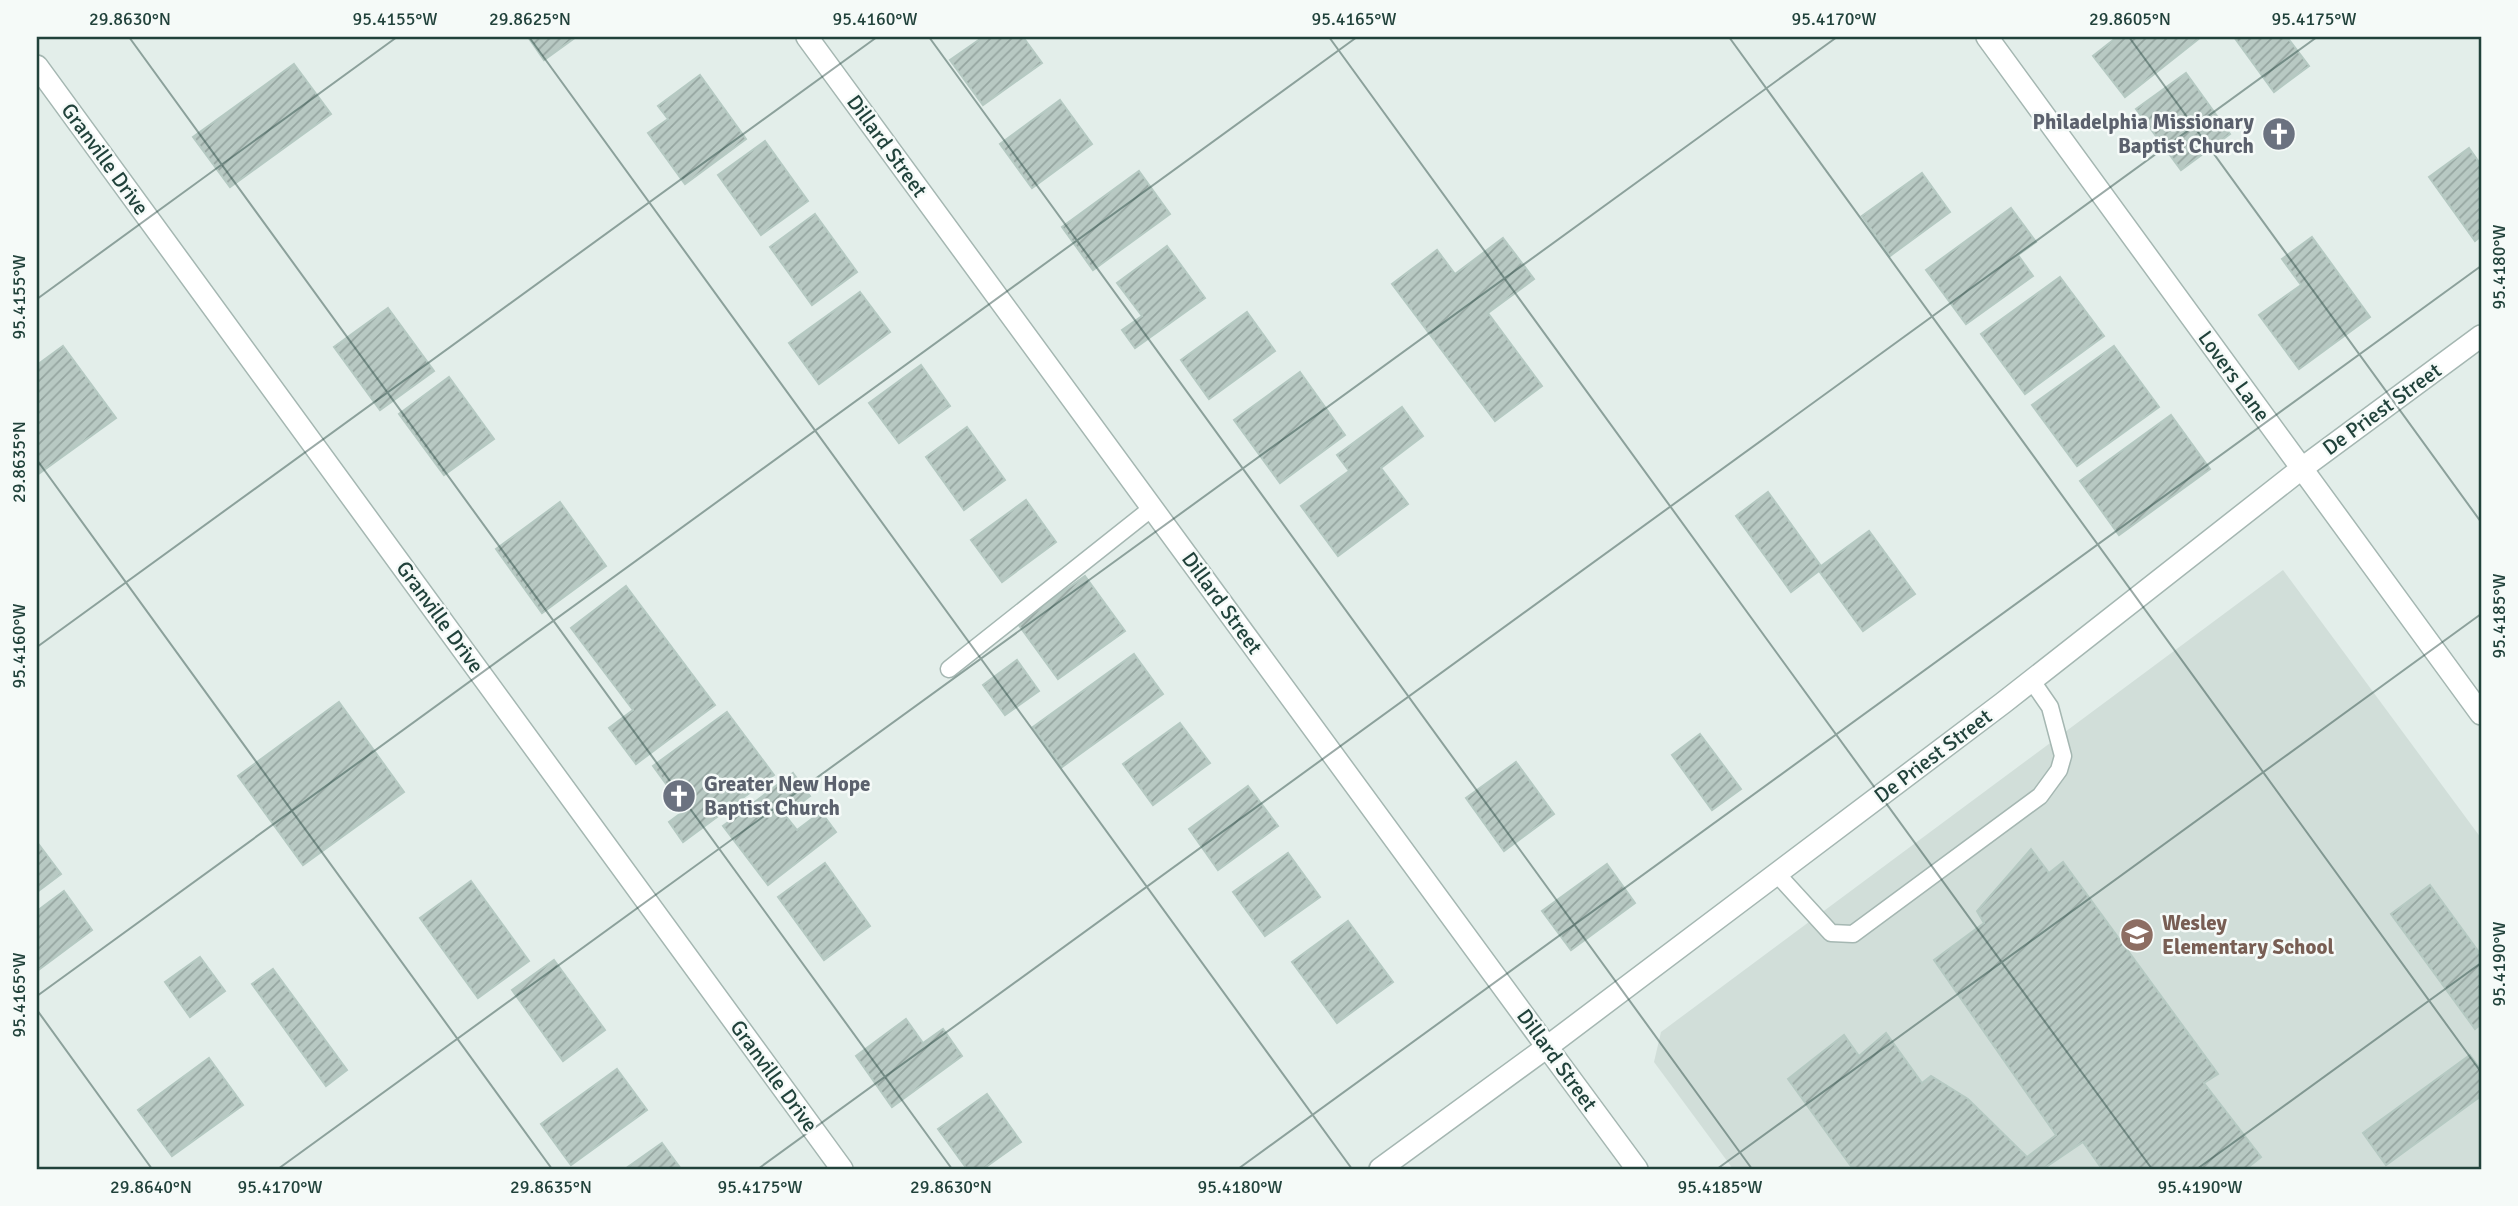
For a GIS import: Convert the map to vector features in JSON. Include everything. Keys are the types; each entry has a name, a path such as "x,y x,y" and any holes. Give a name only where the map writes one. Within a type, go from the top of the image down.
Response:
{"street":[{"name":"Dillard Street","path":"807,37 1637,1169"},
{"name":"Lovers Lane","path":"1987,37 2481,714"},
{"name":"Granville Drive","path":"37,66 842,1169"},
{"name":"De Priest Street","path":"1380,1169 1777,874 2032,681 2301,469 2481,336"}],"lane":[{"path":"949,669 1152,508"},
{"path":"1777,874 1831,933 1853,934 2019,811 2050,784 2063,755 2050,707 2032,681"}],"shaded area":[{"name":"Wesley Elementary School","path":"2283,570 2481,838 2481,1169 1733,1169 1654,1062 1661,1032"}],"building":[{"path":"528,37 576,37 544,60"},
{"path":"983,37 1023,37 1042,63 983,105 950,60"},
{"path":"2117,37 2201,37 2125,97 2093,56"},
{"path":"2234,37 2287,37 2309,66 2274,92"},
{"path":"294,64 331,114 230,187 193,137"},
{"path":"2186,73 2230,134 2181,170 2136,109"},
{"path":"700,75 746,139 685,184 648,133 668,119 658,106"},
{"path":"1060,100 1092,144 1032,188 1000,144"},
{"path":"765,141 808,201 761,235 718,175"},
{"path":"2469,148 2481,165 2481,236 2475,241 2429,177"},
{"path":"1139,171 1170,214 1093,270 1062,227"},
{"path":"1922,173 1950,212 1890,256 1862,216"},
{"path":"2011,208 2036,242 2018,255 2033,276 1966,324 1926,270"},
{"path":"815,214 857,272 812,305 770,247"},
{"path":"2312,237 2370,317 2299,369 2259,315 2301,285 2282,259"},
{"path":"1503,238 1534,279 1488,313 1542,386 1495,421 1392,284 1437,250 1455,274"},
{"path":"1167,246 1205,298 1135,348 1122,330 1142,316 1117,283"},
{"path":"2060,277 2104,336 2025,394 1981,334"},
{"path":"860,292 890,332 819,384 789,343"},
{"path":"388,308 434,371 380,410 334,347"},
{"path":"1247,312 1275,351 1209,399 1181,360"},
{"path":"63,346 116,418 37,475 37,365"},
{"path":"2114,346 2159,407 2077,466 2032,405"},
{"path":"921,365 950,406 899,443 869,403"},
{"path":"1300,372 1345,435 1280,483 1234,420"},
{"path":"449,377 494,439 444,475 399,414"},
{"path":"1402,407 1423,436 1381,468 1408,504 1338,556 1301,506 1349,471 1337,455"},
{"path":"2171,415 2210,469 2119,535 2080,481"},
{"path":"967,427 1005,480 964,510 926,457"},
{"path":"1768,492 1821,566 1869,531 1915,594 1863,631 1819,571 1791,592 1736,516"},
{"path":"1026,500 1056,542 1002,582 971,540"},
{"path":"560,502 606,566 542,613 496,549"},
{"path":"1085,576 1125,631 1058,679 1018,624"},
{"path":"626,586 715,705 636,764 609,728 633,710 571,628"},
{"path":"1134,654 1163,694 1062,767 1033,727"},
{"path":"1017,660 1039,691 1005,715 983,685"},
{"path":"339,702 404,792 303,865 238,776"},
{"path":"727,712 774,775 683,842 669,822 685,810 653,766"},
{"path":"1180,723 1210,763 1153,805 1123,764"},
{"path":"1700,734 1741,789 1712,810 1672,755"},
{"path":"1516,762 1554,814 1504,851 1466,798"},
{"path":"793,773 810,796 785,815 797,830 821,812 836,832 768,885 723,826"},
{"path":"1248,786 1278,826 1218,870 1189,829"},
{"path":"37,842 61,874 37,892"},
{"path":"2031,849 2049,873 2063,862 2218,1074 2204,1083 2261,1157 2246,1169 2102,1169 2083,1142 2043,1169 1853,1169 1788,1079 1844,1035 1859,1056 1886,1033 1922,1083 1931,1076 1968,1099 2027,1157 2056,1135 1934,960 1984,923 1977,911"},
{"path":"1288,853 1320,897 1265,936 1233,892"},
{"path":"825,863 870,926 824,960 778,897"},
{"path":"1607,864 1635,903 1571,950 1542,911"},
{"path":"471,881 529,961 478,998 420,918"},
{"path":"2430,885 2481,955 2481,1024 2475,1029 2391,914"},
{"path":"64,891 92,930 37,971 37,911"},
{"path":"1348,921 1393,982 1337,1023 1292,962"},
{"path":"200,957 225,991 190,1017 165,982"},
{"path":"554,960 605,1030 563,1061 512,990"},
{"path":"273,969 347,1070 326,1086 252,984"},
{"path":"906,1019 923,1043 943,1029 962,1056 892,1107 856,1056"},
{"path":"2470,1055 2481,1070 2481,1096 2386,1165 2363,1133"},
{"path":"209,1058 243,1105 172,1156 138,1110"},
{"path":"617,1069 647,1110 571,1165 541,1124"},
{"path":"987,1094 1021,1142 983,1169 967,1169 938,1129"},
{"path":"662,1143 681,1169 625,1169"}],"place":[{"name":"Philadelphia Missionary Baptist Church","path":"2279,134"},
{"name":"Greater New Hope Baptist Church","path":"679,796"},
{"name":"Wesley Elementary School","path":"2137,935"}]}
